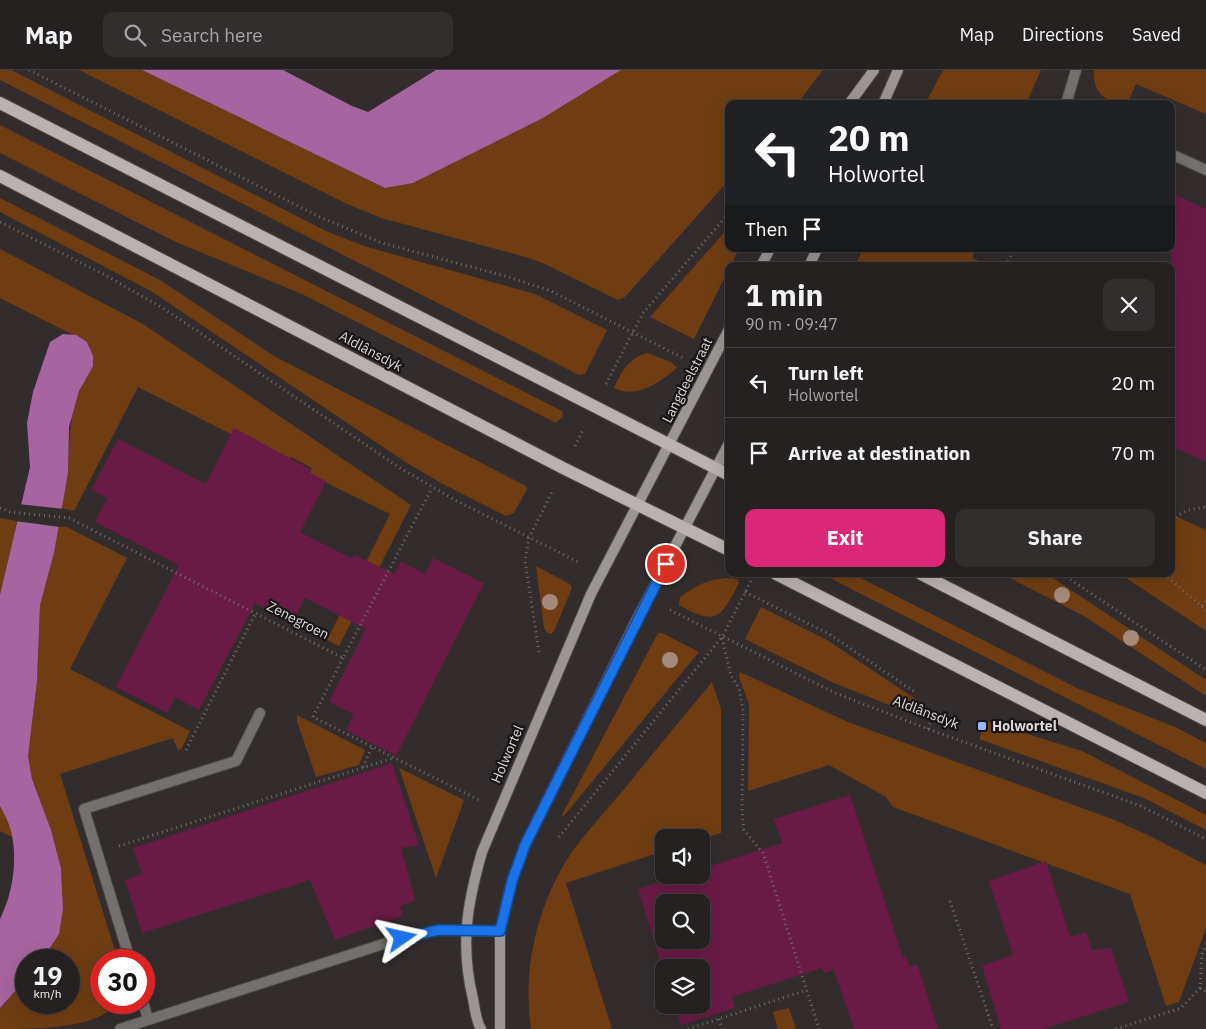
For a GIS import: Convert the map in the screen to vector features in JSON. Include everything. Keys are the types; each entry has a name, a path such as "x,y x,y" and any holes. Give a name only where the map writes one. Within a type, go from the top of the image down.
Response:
{"main road":[{"path":"0,103 725,473"},
{"name":"Aldlânsdyk","path":"0,176 563,468 725,548"},
{"path":"782,577 1206,792"},
{"path":"927,577 1206,720"}],"street":[{"path":"851,100 874,70"},
{"path":"885,100 898,70"},
{"path":"1067,100 1076,70"},
{"path":"1175,156 1206,170"},
{"name":"Langdeelstraat","path":"638,505 725,336"},
{"path":"500,1029 500,931 512,881 525,845 577,738 725,451"},
{"name":"Holwortel","path":"481,1029 466,971 465,930 470,891 498,810 591,594 638,505"},
{"path":"127,949 84,809 236,761 260,713"},
{"path":"120,1029 402,938 439,930 500,931"},
{"path":"147,1014 148,1019"}],"path":[{"path":"29,70 322,218 382,243 505,276 551,292 707,370"},
{"path":"547,698 525,561 529,538 643,313 725,218"},
{"path":"0,222 105,275 166,310 400,468 432,488 529,538"},
{"path":"432,488 312,717 498,810"},
{"path":"1175,517 1188,510 1206,507"},
{"name":"Zenegroen","path":"0,508 10,512 68,518 343,658"},
{"path":"558,838 722,637 752,577"},
{"path":"1066,577 1206,670"},
{"path":"1168,577 1206,610"},
{"path":"745,592 829,634 915,692"},
{"path":"1202,606 1206,601"},
{"path":"194,775 186,750 255,614"},
{"path":"722,637 731,676 739,688 743,710 742,811 744,830 763,853 819,1029"},
{"name":"Aldlânsdyk","path":"722,637 835,693 928,730 1141,806 1206,839"},
{"path":"928,730 931,721"},
{"path":"363,767 372,747"},
{"path":"97,854 393,758"},
{"path":"950,901 993,1029"},
{"path":"1116,1029 1181,1008 1200,988 1202,954 1206,944"},
{"path":"1200,988 1206,992"},
{"path":"688,1029 807,990"},
{"path":"719,1019 722,1029"}],"shaded area":[{"path":"0,70 11,70 328,232 364,246 535,294 607,330 585,374 579,375 0,80"},
{"path":"79,70 142,70 385,188 413,183 543,118 621,70 823,70 800,100 725,100 725,184 625,297 618,300 529,258 381,218 347,204"},
{"path":"142,70 283,70 352,106 368,112 436,70 621,70 543,118 413,183 385,188"},
{"path":"943,70 1041,70 1028,100 927,100"},
{"path":"1094,70 1206,70 1206,114 1136,84 1129,100 1109,100 1098,90 1094,78"},
{"path":"0,125 562,411 563,416 556,423 302,294 176,242 0,153"},
{"path":"0,198 160,280 274,356 526,486 527,489 514,513 506,516 439,482 404,461 151,291 0,212"},
{"path":"725,232 725,252 738,252 732,262 725,262 725,277 694,339 650,317"},
{"path":"0,249 143,324 411,505 339,646 327,640 390,514 309,474 312,468 291,457 288,463 138,387 74,511 61,508 67,476 73,411 79,391 92,363 92,357 87,342 0,298"},
{"path":"862,252 975,252 972,258 981,262 857,262"},
{"path":"63,334 76,335 87,342 93,356 93,366 79,391 69,427 68,473 54,553 40,605 37,681 28,756 32,779 51,830 61,868 63,909 59,934 49,949 15,949 15,991 0,1008 0,919 11,887 14,853 10,828 0,806 0,595 30,467 27,423 33,392 50,342"},
{"path":"647,353 671,362 677,368 656,383 639,390 631,392 614,388 626,366 635,358"},
{"path":"1175,516 1206,530 1206,631 1125,577 1175,577"},
{"path":"0,518 17,521 0,595"},
{"path":"58,526 67,527 127,558 70,669 190,731 182,748 178,750 173,738 60,774 115,949 90,949 90,1014 104,1014 81,1023 64,1026 0,1029 0,1008 15,991 15,1014 80,1014 80,949 50,949 63,909 61,868 51,830 32,779 28,756 37,681 40,605 54,553"},
{"path":"536,566 570,584 572,588 551,634 547,633 544,628"},
{"path":"828,577 859,577 1079,689 1175,727 1206,743 1206,769"},
{"path":"1008,577 1052,577 1206,680 1206,696 1084,616"},
{"path":"727,578 737,579 739,583 727,605 716,615 710,617 702,615 679,605 680,597 696,586"},
{"path":"761,607 827,640 917,700 912,714 834,683 745,639"},
{"path":"658,633 662,633 699,652 563,817 562,815"},
{"path":"740,672 848,722 1112,819 1206,865 1206,928 1179,1002 1166,1006 1130,894 893,807 886,797 829,765 748,791 749,704 739,677"},
{"path":"712,682 721,709 721,833 710,836 710,829 655,829 655,854 566,883 612,1029 531,1029 529,982 531,959 542,912 561,869 574,849"},
{"path":"297,715 365,750 359,765 316,777 297,721"},
{"path":"985,721 1082,751 1206,815 1206,830 1144,798 979,739"},
{"path":"399,768 464,800 436,878"},
{"path":"0,806 11,830 12,837 0,831"},
{"path":"789,1008 796,1029 778,1029 773,1012"}],"pier":[{"path":"18,504 64,509 60,527 15,521"}],"building":[{"path":"1175,195 1206,209 1206,462 1175,448 1175,262 1171,262 1171,252 1175,252"},
{"path":"234,428 310,469 309,472 326,481 300,532 353,559 355,555 394,574 401,561 425,574 433,558 484,583 396,756 346,730 354,714 329,702 366,629 305,598 292,623 255,603 199,710 175,697 167,713 116,687 179,565 95,522 107,498 91,490 118,439 206,484"},
{"path":"392,763 419,845 401,848 415,900 400,906 403,916 335,940 310,880 142,933 125,880 142,874 133,848"},
{"path":"850,795 903,958 906,957 909,967 917,964 938,1029 854,1029 834,970 824,973 822,968 732,997 735,1008 681,1025 678,1014 710,1014 710,959 659,959 656,949 710,949 710,894 655,894 655,945 638,889 655,884 710,884 710,866 782,843 774,819"},
{"path":"1046,861 1070,937 1086,932 1092,950 1111,948 1129,1002 1043,1029 1001,1029 982,966 1013,955 989,881"}],"place":[{"name":"Holwortel","path":"982,726"}],"route":[{"path":"402,938 439,930 500,931 512,881 525,845 666,564"}]}
